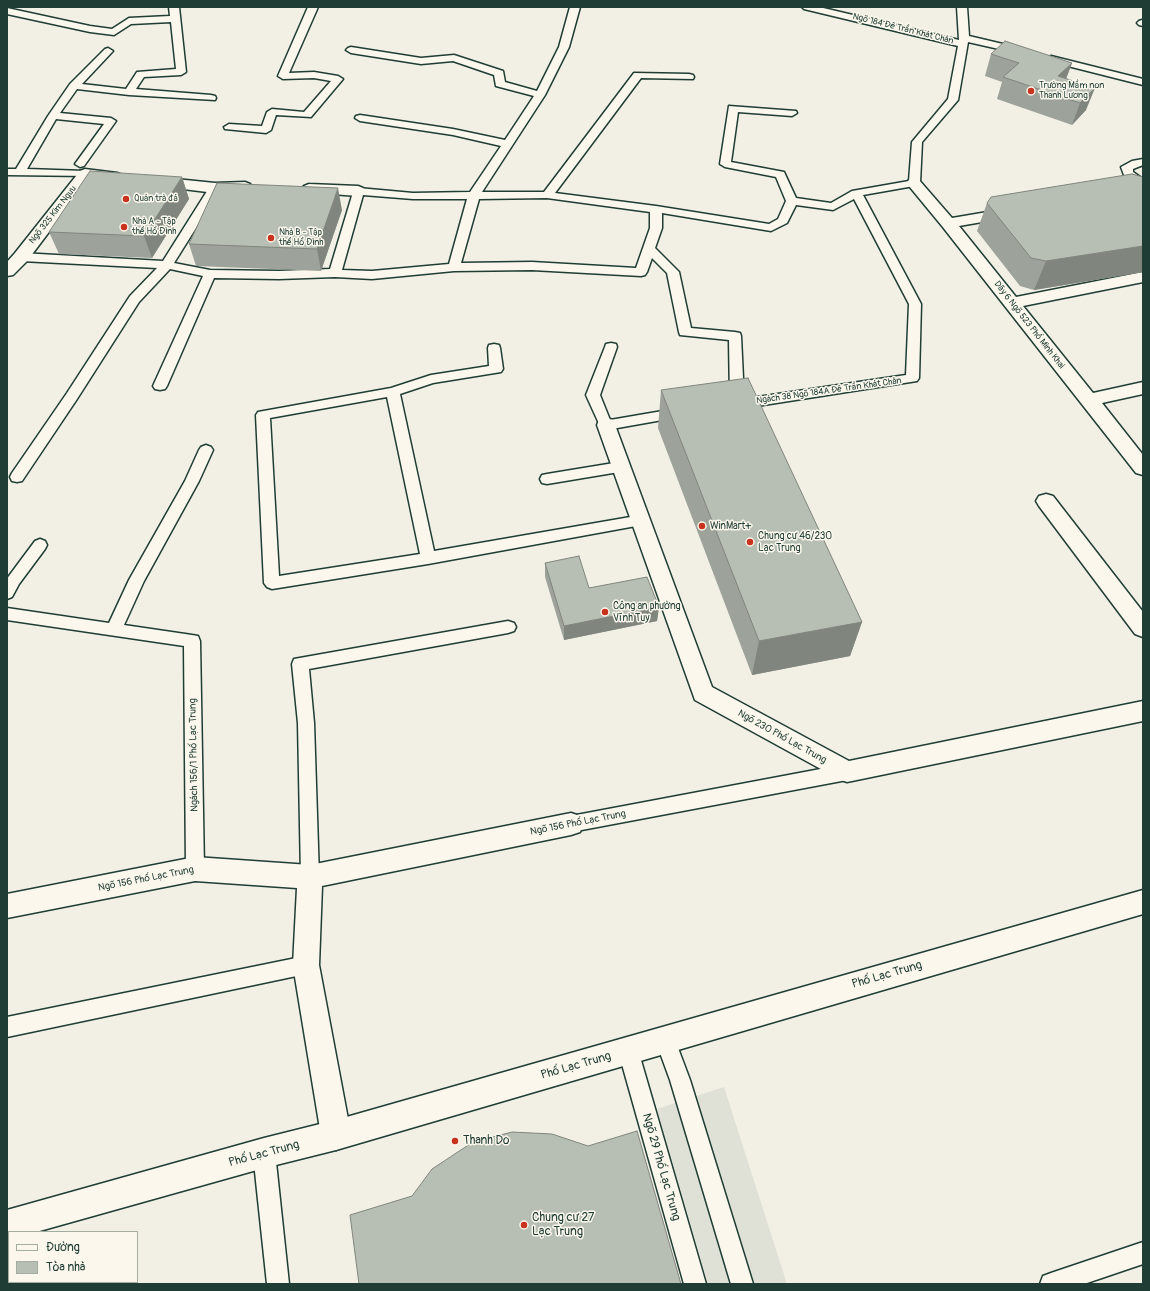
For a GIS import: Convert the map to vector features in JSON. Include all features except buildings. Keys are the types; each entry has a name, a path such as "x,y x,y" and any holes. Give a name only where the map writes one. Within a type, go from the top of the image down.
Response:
{"street":[{"path":"83,169 135,179 215,188 259,186"},
{"name":"Ngõ 325 Kim Ngưu","path":"7,271 21,257 83,169"},
{"name":"Dãy 6 Ngõ 523 Phố Minh Khai","path":"914,183 948,223 1143,468"},
{"path":"297,188 358,191"},
{"path":"948,223 1027,210"},
{"path":"1012,303 1143,277"},
{"path":"1089,400 1143,388"},
{"name":"Ngõ 230 Phố Lạc Trung","path":"606,425 620,467 642,520 703,693 847,772"},
{"path":"1046,501 1143,628"},
{"path":"847,772 1143,711"},
{"name":"Ngõ 156 Phố Lạc Trung","path":"7,906 195,869 310,877 571,824"},
{"path":"310,877 306,965 336,1135"},
{"name":"Phố Lạc Trung","path":"7,1225 264,1153 336,1135 1143,902"}],"lane":[{"path":"129,92 141,74 181,72 174,7"},
{"path":"230,127 266,130 272,112 307,115 338,79 314,75 283,76 314,7"},
{"path":"454,267 474,195 540,95 564,47 576,7"},
{"name":"Ngõ 184 Đê Trần Khát Chân","path":"807,7 963,41 962,7"},
{"path":"7,11 90,29 114,32 129,21 176,19"},
{"path":"792,201 833,207 856,193 914,183 917,142 953,100 963,41 1030,54"},
{"path":"350,50 421,60 454,58 499,73 500,84 540,95"},
{"path":"19,173 53,116 74,86 108,51"},
{"path":"1044,57 1143,82"},
{"path":"547,195 638,75 688,77"},
{"path":"74,86 211,98"},
{"path":"335,273 358,191 413,196 547,195 656,209 771,228 783,221 792,201 780,174 725,164 733,108 792,113"},
{"path":"7,172 19,173 83,169 111,121 53,116"},
{"path":"360,118 453,132 508,144"},
{"path":"1138,193 1128,174 1127,167 1136,162 1143,162"},
{"path":"17,477 72,396 134,300 166,264 215,188"},
{"name":"Ngách 38 Ngõ 184A Đê Trần Khát Chân","path":"737,404 912,378 916,304 856,193"},
{"path":"21,257 166,264 210,274 279,275 335,273 372,275 454,267 532,266 641,272 656,228 656,209"},
{"path":"649,249 673,272 685,332 735,336 737,404 721,407"},
{"path":"160,386 210,274"},
{"path":"611,347 593,395 606,425 691,412"},
{"path":"494,348 496,369 431,379 392,392 263,415 272,583 428,558 642,520"},
{"path":"392,392 428,558"},
{"path":"7,614 114,630 137,580 192,481 206,450"},
{"path":"547,479 620,467"},
{"path":"7,593 14,580 40,545"},
{"path":"310,877 306,723 300,664 508,627"},
{"name":"Ngách 156/1 Phố Lạc Trung","path":"114,630 192,641 195,869"},
{"name":"Ngõ 156 Phố Lạc Trung","path":"571,824 847,772"},
{"path":"7,1027 306,965"},
{"path":"665,1039 682,1086 742,1284"},
{"name":"Ngõ 29 Phố Lạc Trung","path":"628,1050 695,1284"},
{"path":"264,1153 278,1284"},
{"path":"1051,1284 1143,1253"}],"shaded area":[{"path":"724,1087 787,1284 708,1284 657,1109"}],"place":[{"name":"Trường Mầm non Thanh Lương","path":"1031,91"},
{"name":"Quán trà đá","path":"126,199"},
{"name":"Nhà A - Tập thể Hồ Đình","path":"124,227"},
{"name":"Nhà B - Tập thể Hồ Đình","path":"271,238"},
{"name":"WinMart+","path":"702,526"},
{"name":"Chung cư 46/230 Lạc Trung","path":"750,542"},
{"name":"Công an phường Vĩnh Tuy","path":"605,612"},
{"name":"Thanh Do","path":"455,1141"},
{"name":"Chung cư 27 Lạc Trung","path":"524,1225"}]}
